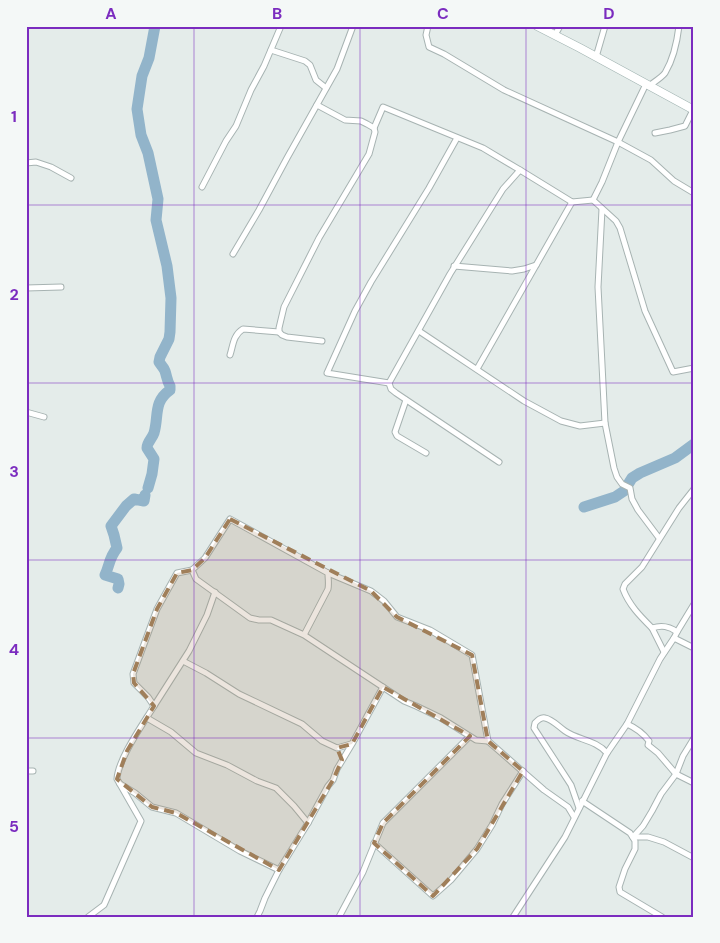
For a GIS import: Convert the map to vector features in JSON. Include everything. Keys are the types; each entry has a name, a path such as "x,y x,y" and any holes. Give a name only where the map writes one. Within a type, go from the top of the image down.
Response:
{"street":[{"path":"202,187 222,148 236,126 280,26"},
{"path":"233,254 337,69 353,26"},
{"path":"428,26 426,35 430,47 504,90 618,142 651,160 674,181 694,194"},
{"path":"538,26 693,110 685,126 655,133"},
{"path":"555,35 560,26"},
{"path":"596,57 605,26"},
{"path":"593,200 618,142 648,85 664,74 674,57 679,26"},
{"path":"271,50 305,61 310,65 316,80 326,88"},
{"path":"317,105 345,120 361,121 374,128"},
{"path":"279,332 284,307 319,238 369,154 374,140 374,128 383,108 483,148 572,202 593,200"},
{"path":"389,383 327,373 363,296 457,138"},
{"path":"26,163 36,162 51,167 71,178"},
{"path":"389,383 454,266 503,188 520,170"},
{"path":"593,200 616,221 620,228 645,311 673,372 694,368"},
{"path":"477,369 572,202"},
{"path":"602,209 598,287 605,423 617,477 622,484 630,488 632,499 638,510 659,538"},
{"path":"454,266 512,271 536,265"},
{"path":"26,288 61,287"},
{"path":"230,355 238,332 243,330 279,332 287,337 322,341"},
{"path":"419,331 524,402 561,421 580,426 605,423"},
{"path":"389,383 392,389 406,400 499,462"},
{"path":"406,400 395,432 397,436 426,453"},
{"path":"26,412 44,418"},
{"path":"664,652 652,628 632,606 623,589 625,584 642,567 679,508 694,490"},
{"path":"154,706 134,683 132,674 157,609 177,573 192,570 205,558 230,519 328,572 371,591 384,601 397,617 430,630 472,655 488,741"},
{"path":"192,570 196,579 250,618 271,620 304,635 404,701 441,718 469,737 488,741 544,790 568,807 574,816"},
{"path":"304,635 328,589 330,583 328,572"},
{"path":"88,917 104,905 141,821 119,784 117,779 119,769 154,706 190,651 207,615 214,592"},
{"path":"516,915 564,837 607,753 627,724 664,652 694,604"},
{"path":"652,628 660,626 671,628 675,635 694,648"},
{"path":"184,661 239,694 302,724 322,740 337,748 342,760"},
{"path":"257,917 278,870 333,780 342,760 383,687"},
{"path":"147,718 171,732 196,753 276,788 308,823"},
{"path":"579,808 571,785 534,728 535,723 541,718 549,719 567,732 600,746 607,753"},
{"path":"627,724 642,732 649,741 648,745 658,753 676,774 694,782"},
{"path":"339,917 363,872 383,823 469,737"},
{"path":"633,836 643,826 661,794 676,774 683,756 694,738"},
{"path":"337,748 352,744"},
{"path":"26,771 33,771"},
{"path":"374,843 433,896 451,880 477,849 523,771"},
{"path":"119,784 135,792 152,807 176,813 240,851 278,870"},
{"path":"582,801 633,836 636,848 625,868 618,887 620,892 662,917"},
{"path":"633,836 648,837 664,842 694,858"}],"highlighted area":[{"path":"230,519 371,591 397,617 472,655 488,741 523,771 477,849 433,896 374,843 383,823 470,736 383,687 352,744 337,748 342,760 333,780 279,870 176,813 152,807 117,779 127,751 154,706 134,683 133,674 157,609 177,573 192,570 205,558"}],"waterway":[{"path":"148,488 154,459 147,446 154,433 161,399 170,390 165,371 159,362 169,339 171,298 167,266 156,220 158,199 148,153 141,135 137,109 142,76 149,58 155,26"},
{"path":"584,507 615,497 624,491 632,478 675,458 694,444"},
{"path":"118,588 118,579 105,575 117,548 111,526 126,506 134,499 144,501 145,495"}]}
